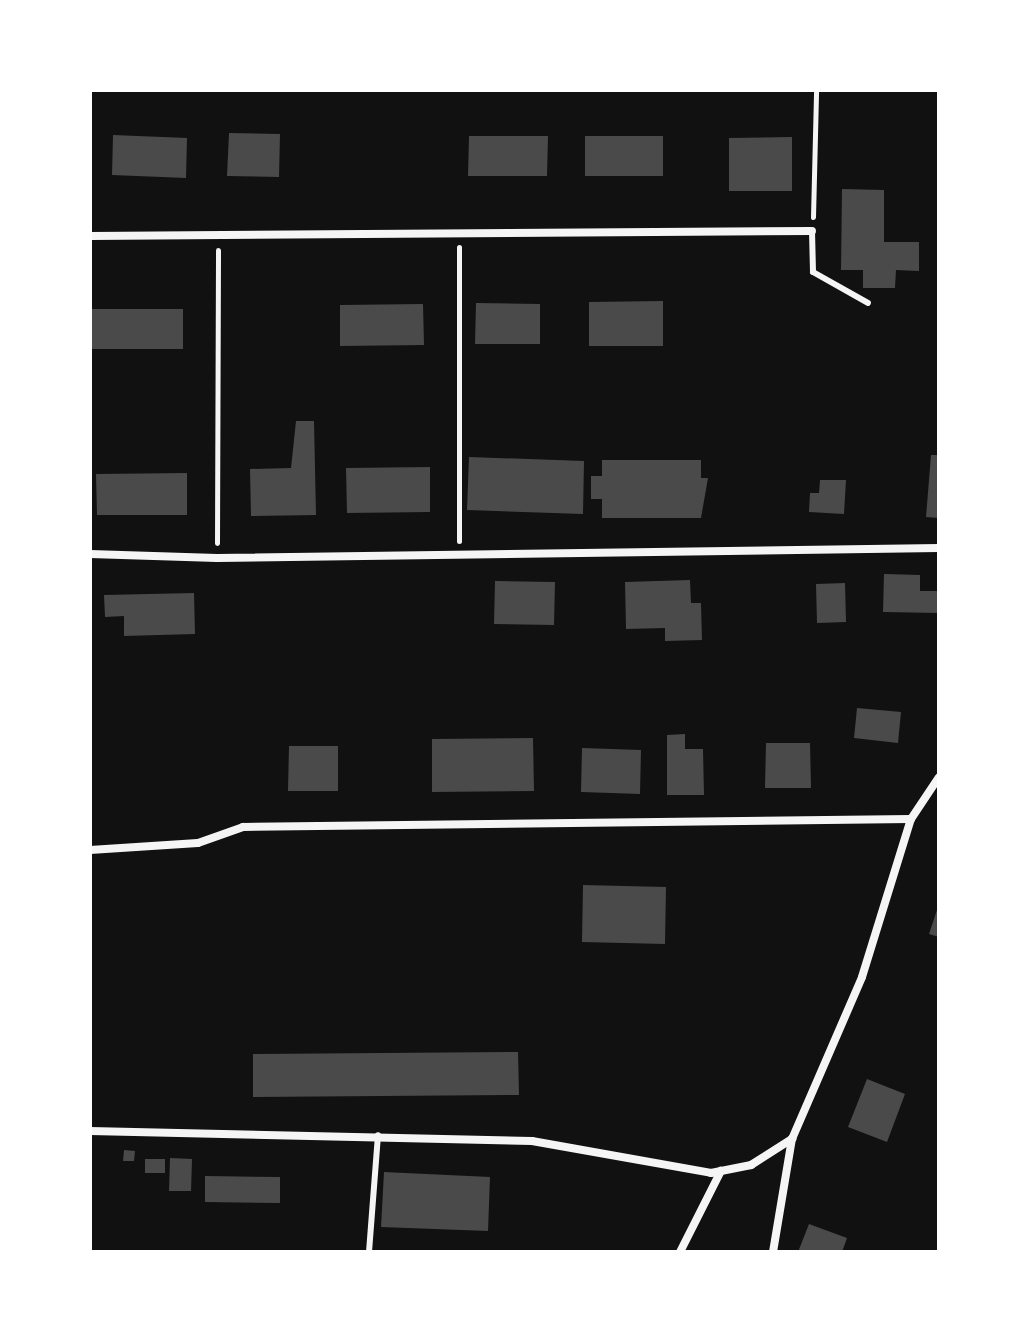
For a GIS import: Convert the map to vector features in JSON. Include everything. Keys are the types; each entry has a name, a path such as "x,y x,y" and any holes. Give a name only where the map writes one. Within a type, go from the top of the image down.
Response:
{"street":[{"path":"90,236 218,237 460,230 812,231"},
{"path":"90,554 217,558 939,548"},
{"path":"773,1252 792,1139 862,977 911,819 939,777"},
{"path":"90,850 198,843 243,827 911,819"},
{"path":"90,1131 378,1135 532,1141 721,1171 751,1165 792,1139"},
{"path":"680,1252 721,1171"}],"lane":[{"path":"812,231 813,272 868,303"},
{"path":"369,1252 378,1135"}],"path":[{"path":"812,231 816,90"},
{"path":"459,553 455,369 460,230"},
{"path":"217,558 218,237"}],"building":[{"path":"229,133 280,134 279,177 227,176"},
{"path":"113,135 187,138 186,178 112,175"},
{"path":"469,136 548,136 547,176 468,176"},
{"path":"585,136 663,136 663,176 585,176"},
{"path":"792,137 792,191 729,191 729,138"},
{"path":"842,189 884,190 884,242 919,242 919,271 896,270 895,288 863,288 863,270 841,270"},
{"path":"663,301 663,346 589,346 589,302"},
{"path":"476,303 540,304 540,344 475,344"},
{"path":"423,304 424,345 340,346 340,305"},
{"path":"90,309 183,309 183,349 90,349"},
{"path":"296,421 314,421 316,515 251,516 250,469 291,468"},
{"path":"931,455 939,455 939,518 926,517"},
{"path":"469,457 584,461 583,514 467,510"},
{"path":"602,460 701,460 701,478 708,478 701,518 602,518 602,499 591,499 591,476 602,476"},
{"path":"430,467 430,512 347,513 346,468"},
{"path":"187,473 187,515 97,515 96,474"},
{"path":"820,480 846,480 844,514 809,512 810,493 819,493"},
{"path":"884,574 920,575 920,591 939,591 939,613 883,612"},
{"path":"690,580 691,603 701,603 702,640 665,641 665,628 626,629 625,582"},
{"path":"495,581 555,582 554,625 494,624"},
{"path":"845,583 846,622 817,623 816,584"},
{"path":"194,593 195,634 124,636 124,616 105,617 104,595"},
{"path":"857,708 901,712 898,743 854,738"},
{"path":"685,734 685,749 703,749 704,795 667,795 667,735"},
{"path":"533,738 534,791 432,792 432,739"},
{"path":"766,743 810,743 811,788 765,788"},
{"path":"289,746 338,746 338,791 288,791"},
{"path":"582,748 641,750 640,794 581,792"},
{"path":"583,885 666,887 665,944 582,942"},
{"path":"939,907 939,937 929,934"},
{"path":"518,1052 519,1095 253,1097 253,1054"},
{"path":"867,1079 905,1094 887,1142 848,1127"},
{"path":"124,1150 135,1151 134,1161 123,1161"},
{"path":"170,1158 192,1159 191,1191 169,1191"},
{"path":"145,1159 165,1159 165,1173 145,1173"},
{"path":"384,1172 490,1177 488,1231 381,1227"},
{"path":"205,1176 280,1177 280,1203 205,1202"},
{"path":"809,1224 847,1238 842,1252 798,1252"}]}
